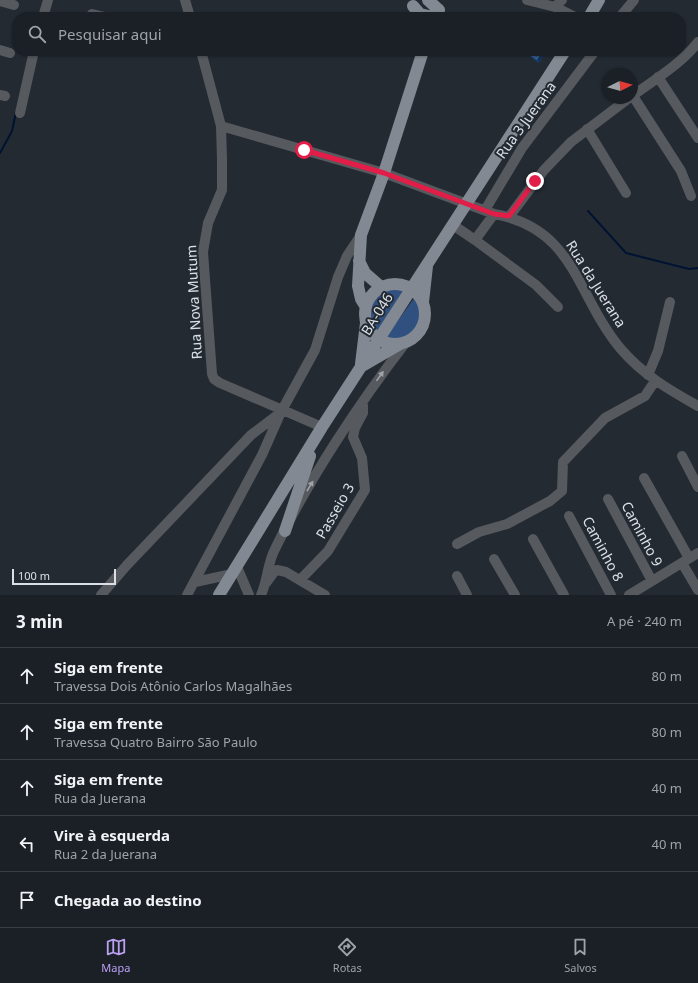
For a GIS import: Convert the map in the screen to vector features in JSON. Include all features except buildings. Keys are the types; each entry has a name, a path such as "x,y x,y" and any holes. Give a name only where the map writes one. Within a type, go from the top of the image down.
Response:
{"main road":[{"path":"428,0 438,11"},
{"path":"592,12 599,0"},
{"path":"366,307 359,293 361,235 384,173 419,56"},
{"name":"BA-046","path":"219,595 315,437 379,340 541,86 562,56"},
{"path":"359,261 365,273 381,287"},
{"path":"394,284 411,275 428,263"},
{"path":"423,302 418,294 411,288 401,284 381,287 369,299 366,307 366,323 361,366 373,361 417,335 422,328 425,320 423,302 428,263"},
{"path":"366,323 371,333 379,340 394,344 404,342"},
{"path":"285,531 315,437"}],"street":[{"path":"44,12 48,0"},
{"path":"185,0 189,12"},
{"path":"0,1 14,4"},
{"path":"534,1 558,4 568,12"},
{"path":"623,12 628,2"},
{"path":"686,54 698,42"},
{"path":"0,50 10,53"},
{"path":"20,113 33,56"},
{"name":"Rua Nova Mutum","path":"202,56 221,126 223,179 222,190 208,223 203,252 212,374 214,379 220,383 322,427"},
{"name":"Rua 3 Juerana","path":"475,240 522,148 591,56"},
{"path":"638,92 683,56"},
{"path":"658,77 698,138"},
{"path":"509,216 544,170 571,142 621,104"},
{"path":"637,104 681,171 691,196"},
{"name":"Rua da Juerana","path":"221,126 384,173 467,202 490,212 509,216 531,225 544,234 566,258 608,331 620,348 651,378 698,406"},
{"path":"587,129 626,193"},
{"path":"453,225 536,285 558,307"},
{"path":"187,595 259,462 282,411 314,350 338,277 347,256 361,235"},
{"path":"457,544 479,532 507,524 550,501 562,491 563,462 577,445 605,418 645,396 670,302"},
{"path":"261,595 265,584 266,570 274,549 323,464 404,342"},
{"name":"Passeio 3","path":"300,580 328,551 365,490 363,462 353,437 355,428 363,413 363,402"},
{"path":"101,595 127,565 251,435 282,411"},
{"path":"682,456 698,487"},
{"path":"644,478 698,590"},
{"name":"Caminho 9","path":"608,499 652,581"},
{"name":"Caminho 8","path":"569,516 611,595"},
{"path":"533,539 564,595"},
{"path":"629,595 698,553"},
{"path":"494,559 515,595"},
{"path":"195,582 234,570 249,595"},
{"path":"265,584 277,570 286,572 325,595"},
{"path":"457,576 467,595"}],"shaded area":[{"path":"397,288 404,290 378,334 372,327 370,319 369,312 371,305 375,298 381,293"},
{"path":"415,297 419,305 420,314 419,322 415,329 410,335 403,338 394,340 385,338"}],"waterway":[{"path":"0,153 12,131 16,112"},
{"path":"588,211 626,253 689,269 698,268"}],"route":[{"path":"304,150 384,173 467,202 494,214 509,216 535,181"}]}
